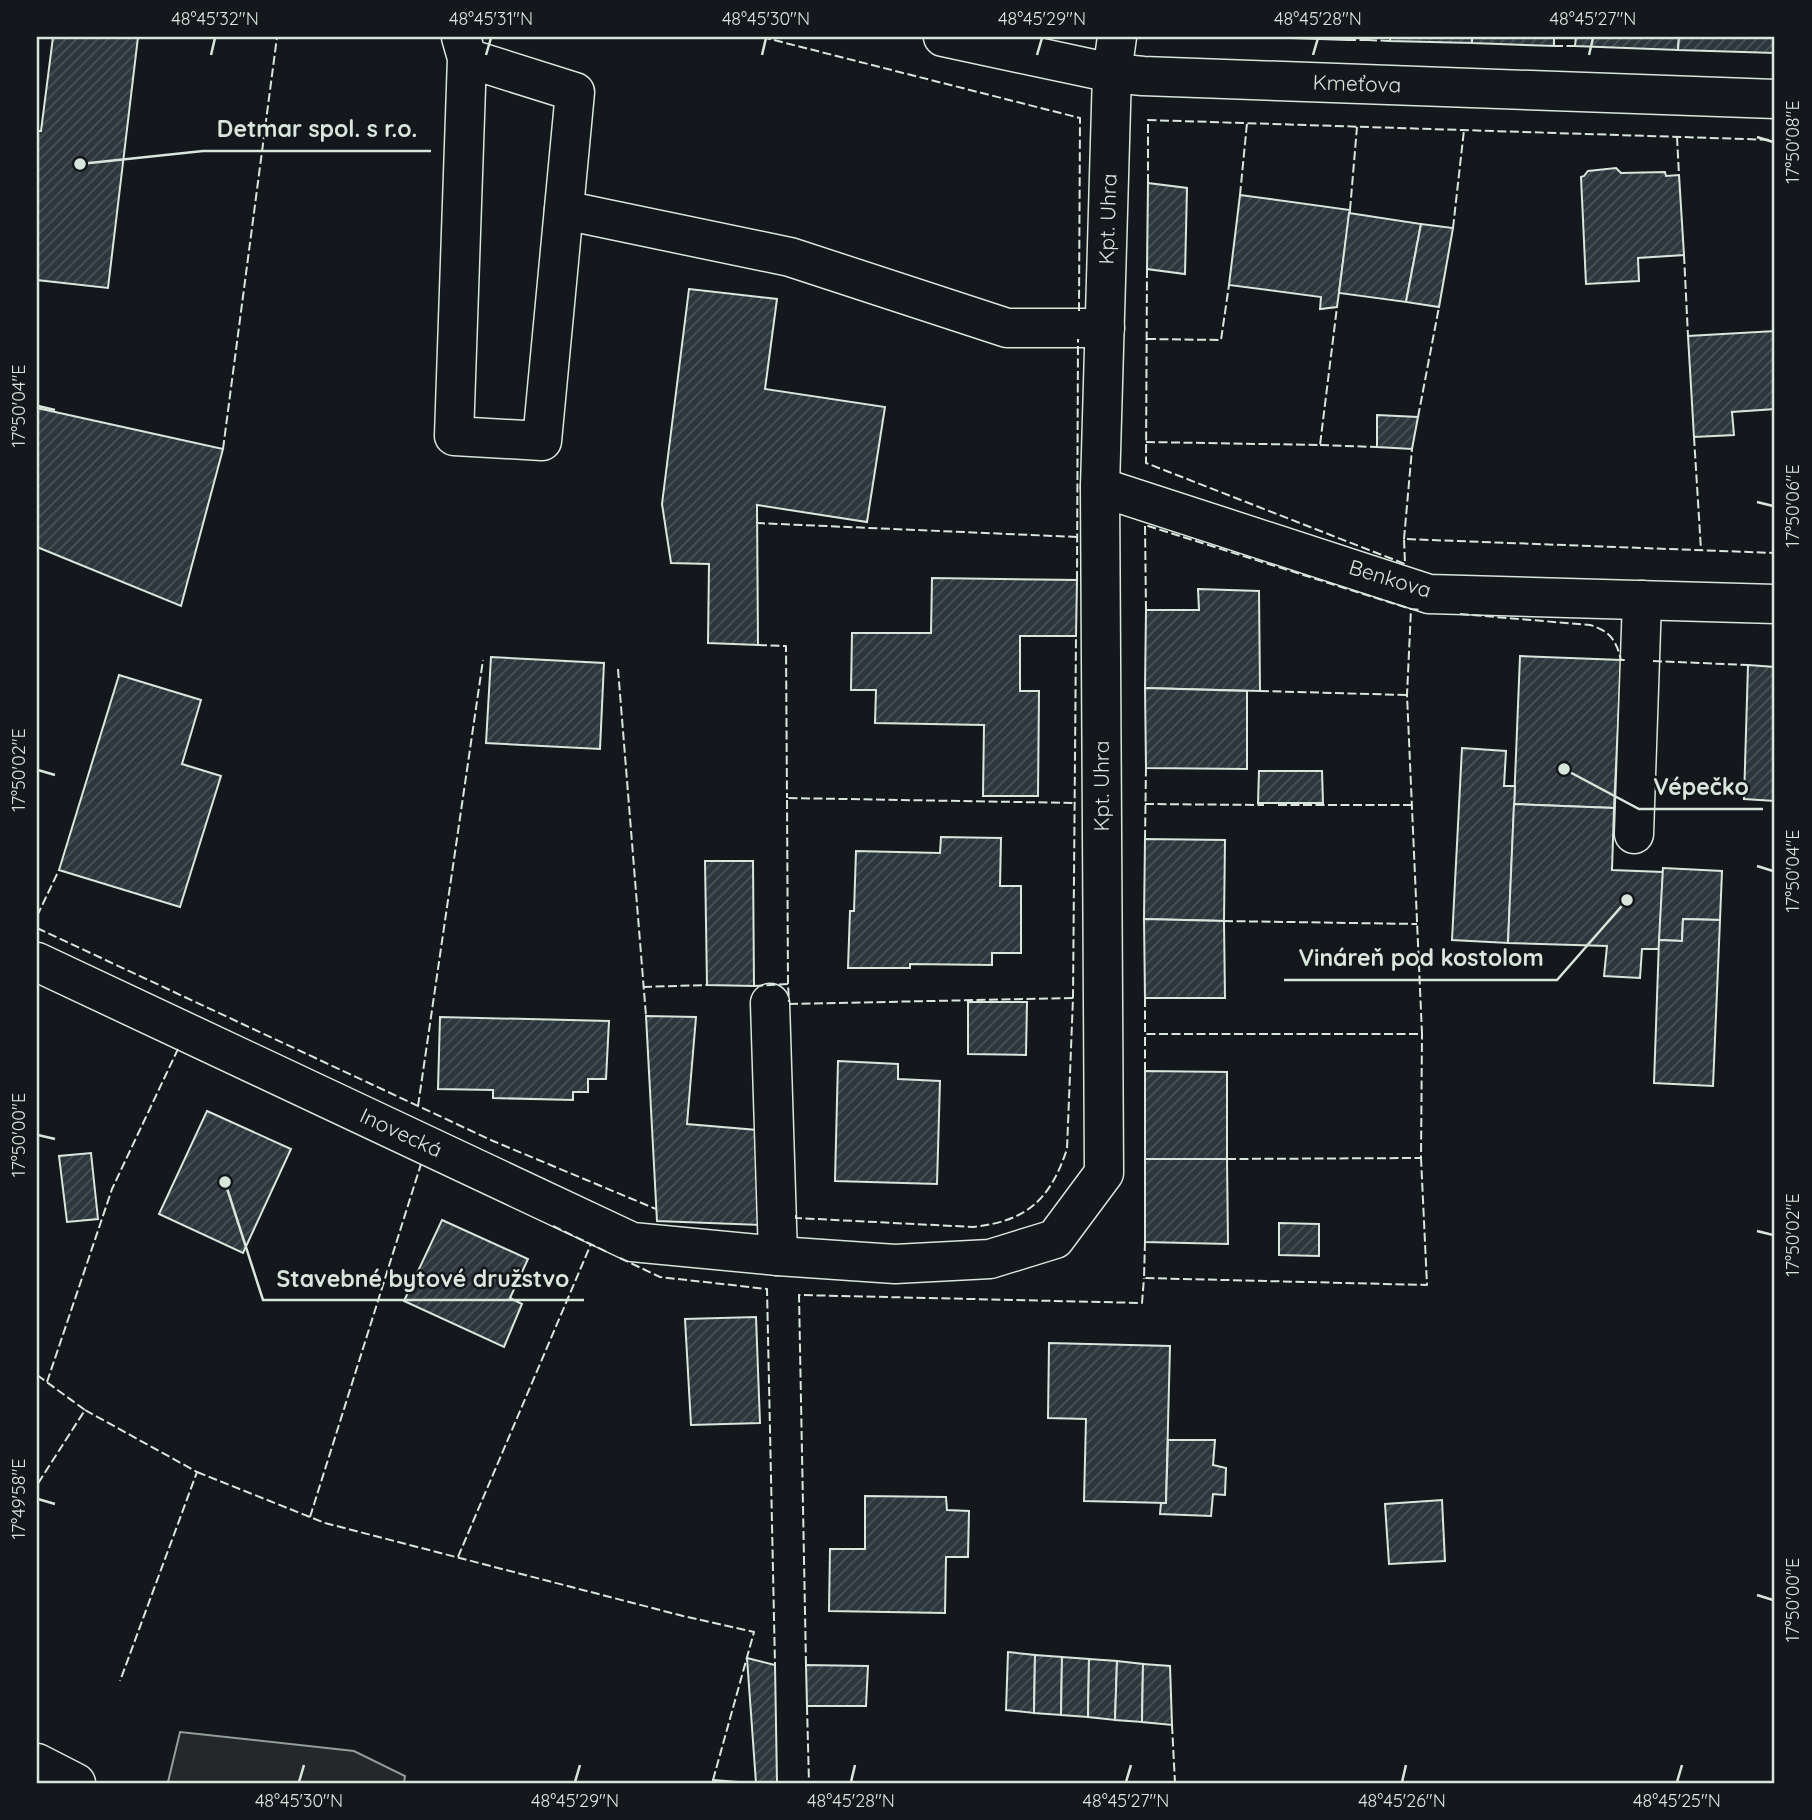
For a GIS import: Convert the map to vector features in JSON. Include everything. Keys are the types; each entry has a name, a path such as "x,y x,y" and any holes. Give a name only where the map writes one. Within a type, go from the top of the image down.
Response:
{"street":[{"name":"Kmeťova","path":"943,37 1114,55 1143,76 1775,99"},
{"path":"464,48 575,92 542,441 454,436 464,48"},
{"name":"Kpt. Uhra","path":"778,1256 895,1264 990,1259 1055,1239 1104,1173 1100,487 1114,55"},
{"path":"564,210 790,257 1007,328 1105,328"},
{"name":"Benkova","path":"1100,487 1430,594 1775,604"},
{"path":"1634,834 1642,600"},
{"name":"Inovecká","path":"37,962 632,1242 778,1256"},
{"path":"770,1003 778,1256"},
{"path":"37,1763 76,1783"}],"shaded area":[{"path":"180,1732 354,1751 405,1776 404,1783 172,1783 168,1782"}],"building":[{"path":"53,37 138,37 108,288 37,280 37,131 41,131"},
{"path":"1266,37 1347,37 1347,40"},
{"path":"1390,37 1472,37 1472,43 1390,41"},
{"path":"1472,37 1554,37 1554,46 1472,43"},
{"path":"1576,37 1679,37 1678,50 1575,46"},
{"path":"1679,37 1775,37 1775,53 1678,50"},
{"path":"1616,168 1621,173 1665,172 1666,176 1679,175 1684,255 1638,258 1639,281 1586,284 1581,177 1588,171"},
{"path":"1148,183 1187,188 1185,274 1147,269"},
{"path":"1240,195 1350,210 1337,307 1320,309 1321,297 1229,285"},
{"path":"1349,213 1421,224 1406,302 1339,293"},
{"path":"1421,224 1453,228 1439,307 1406,302"},
{"path":"689,289 777,299 765,389 885,407 867,522 757,505 758,645 708,643 709,564 671,563 662,504"},
{"path":"1775,331 1775,409 1732,412 1734,435 1694,437 1688,336"},
{"path":"37,408 223,449 181,606 37,547"},
{"path":"1377,415 1418,417 1412,449 1377,447"},
{"path":"932,578 1077,580 1076,636 1020,636 1020,691 1039,691 1038,796 983,796 984,725 875,723 876,690 851,690 852,633 931,633"},
{"path":"1198,589 1259,591 1260,691 1145,688 1146,610 1199,610"},
{"path":"1520,656 1621,660 1614,808 1514,804"},
{"path":"491,657 604,663 600,749 486,743"},
{"path":"1748,665 1775,667 1775,801 1744,799"},
{"path":"119,675 201,700 182,764 221,776 180,907 59,870"},
{"path":"1145,688 1247,691 1247,769 1146,768"},
{"path":"1462,748 1506,751 1504,786 1515,786 1508,943 1452,940"},
{"path":"1259,771 1322,771 1323,803 1258,803"},
{"path":"1514,804 1614,808 1612,870 1663,872 1659,949 1642,949 1640,978 1604,976 1607,946 1508,943"},
{"path":"941,837 1001,838 1000,886 1021,886 1021,953 992,953 992,965 910,964 910,968 848,968 856,851 940,853"},
{"path":"1145,839 1225,840 1224,921 1144,919"},
{"path":"705,861 753,861 754,986 707,985"},
{"path":"1663,868 1722,871 1720,920 1683,919 1682,941 1659,940"},
{"path":"1144,919 1224,921 1225,998 1145,998"},
{"path":"1683,919 1720,920 1713,1086 1654,1083 1659,940 1682,941"},
{"path":"968,1002 1027,1002 1026,1055 968,1054"},
{"path":"646,1016 696,1017 687,1124 757,1130 761,1225 657,1221"},
{"path":"440,1017 609,1021 606,1079 588,1079 588,1092 573,1092 573,1100 493,1098 493,1090 438,1089"},
{"path":"838,1061 898,1064 898,1079 940,1081 937,1184 835,1181"},
{"path":"1145,1071 1227,1072 1227,1159 1145,1159"},
{"path":"207,1111 291,1149 243,1253 159,1214"},
{"path":"91,1153 98,1219 67,1222 59,1156"},
{"path":"1145,1159 1227,1159 1228,1244 1145,1242"},
{"path":"442,1220 528,1259 510,1298 522,1304 504,1347 404,1301"},
{"path":"1279,1223 1319,1224 1319,1256 1279,1255"},
{"path":"756,1317 760,1423 691,1425 685,1319"},
{"path":"1049,1343 1170,1346 1166,1503 1084,1501 1086,1419 1048,1418"},
{"path":"1168,1440 1215,1440 1213,1465 1226,1468 1225,1495 1213,1494 1211,1516 1160,1514 1161,1503 1166,1503"},
{"path":"865,1496 946,1497 947,1510 969,1511 968,1557 946,1557 945,1613 829,1611 830,1549 865,1549"},
{"path":"1442,1500 1445,1561 1389,1564 1385,1504"},
{"path":"1008,1652 1035,1655 1034,1713 1006,1710"},
{"path":"1035,1655 1062,1657 1061,1715 1034,1713"},
{"path":"1062,1657 1089,1659 1088,1717 1061,1715"},
{"path":"747,1658 775,1665 777,1783 756,1783"},
{"path":"1089,1659 1117,1661 1115,1720 1088,1717"},
{"path":"1117,1661 1143,1664 1142,1722 1115,1720"},
{"path":"1143,1664 1170,1666 1172,1725 1142,1722"},
{"path":"806,1665 868,1666 866,1706 807,1706"},
{"path":"713,1780 751,1783 713,1783"}],"fence":[{"path":"223,449 277,37"},
{"path":"762,37 1080,118 1079,311"},
{"path":"1347,40 1368,40 1369,37"},
{"path":"1368,40 1390,41"},
{"path":"1554,46 1575,46"},
{"path":"1148,183 1148,120 1775,140"},
{"path":"1240,195 1247,123"},
{"path":"1350,210 1357,127"},
{"path":"1453,228 1464,130"},
{"path":"1677,137 1679,175"},
{"path":"1684,255 1688,336"},
{"path":"1147,269 1146,463 1405,564 1404,539 1775,553"},
{"path":"1147,339 1221,340 1229,285"},
{"path":"1146,442 1320,445 1337,307"},
{"path":"1418,417 1439,307"},
{"path":"1077,580 1078,339"},
{"path":"1694,437 1701,550"},
{"path":"1320,445 1377,447"},
{"path":"1404,539 1412,449"},
{"path":"756,523 1077,537"},
{"path":"1146,610 1145,525 1411,609 1422,610"},
{"path":"1145,998 1145,1034 1422,1034 1407,695 1411,609"},
{"path":"1460,614 1590,625 1603,630 1611,637 1621,660 1625,660"},
{"path":"796,1215 796,1218 973,1227 992,1224 1022,1213 1034,1205 1053,1182 1067,1149 1073,998 1076,636"},
{"path":"758,645 786,646 787,798"},
{"path":"418,1106 483,660"},
{"path":"1653,661 1748,665"},
{"path":"618,669 646,1016"},
{"path":"1260,691 1407,695"},
{"path":"1145,839 1146,768"},
{"path":"788,984 787,798 1075,803"},
{"path":"1145,804 1264,805"},
{"path":"1278,805 1413,805"},
{"path":"37,916 59,870"},
{"path":"1224,921 1417,924"},
{"path":"37,928 493,1141 656,1209"},
{"path":"754,986 788,984 789,1002"},
{"path":"643,987 707,985"},
{"path":"789,1004 1073,998"},
{"path":"1145,1034 1145,1071"},
{"path":"1227,1159 1421,1158 1422,1034"},
{"path":"47,1382 112,1189 178,1049"},
{"path":"1145,1242 1144,1278 1427,1285 1421,1158"},
{"path":"310,1517 421,1164"},
{"path":"553,1226 607,1252"},
{"path":"458,1557 591,1244"},
{"path":"620,1258 660,1277 767,1289 775,1665"},
{"path":"806,1665 799,1295 1142,1303 1144,1278"},
{"path":"37,1375 85,1410 37,1485"},
{"path":"85,1410 197,1472 120,1681"},
{"path":"197,1472 325,1523 754,1632 713,1780"},
{"path":"807,1706 809,1783"},
{"path":"1172,1725 1175,1783"}],"place":[{"name":"Detmar spol. s r.o.","path":"80,164"},
{"name":"Vépečko","path":"1564,769"},
{"name":"Vináreň pod kostolom","path":"1627,900"},
{"name":"Stavebné bytové družstvo","path":"225,1182"}]}
